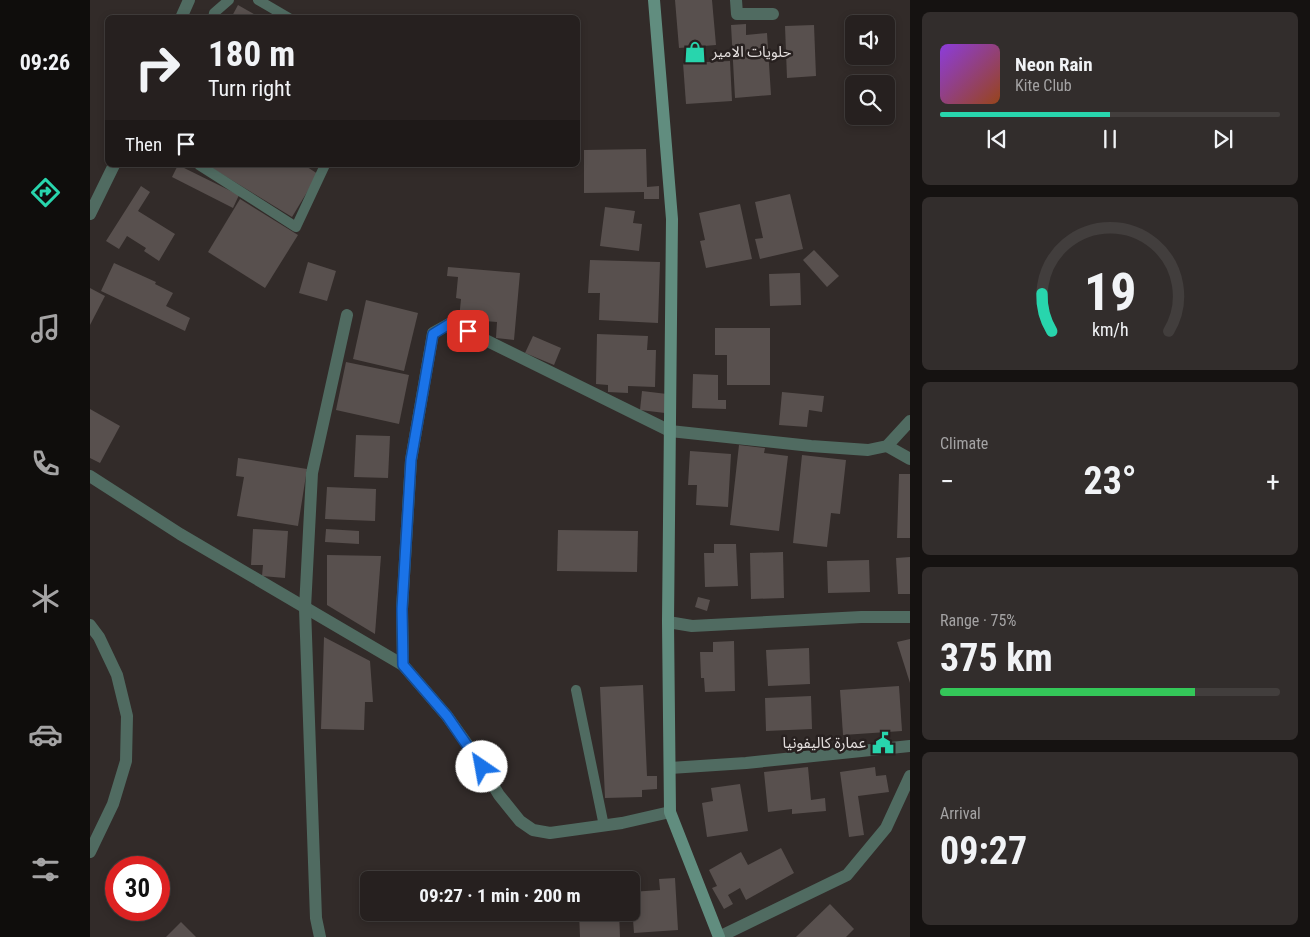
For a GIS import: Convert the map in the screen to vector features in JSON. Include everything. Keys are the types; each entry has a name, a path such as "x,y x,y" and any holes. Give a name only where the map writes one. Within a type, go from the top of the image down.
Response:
{"main road":[{"path":"654,0 672,219 668,622 670,812 719,937"}],"street":[{"path":"183,15 188,0"},
{"path":"736,0 737,14 773,14"},
{"path":"91,209 113,167"},
{"path":"320,937 316,918 305,608 312,473 347,315"},
{"path":"403,665 402,609 411,460 433,334 451,323 670,431 868,450 887,446 910,421"},
{"path":"887,446 910,459"},
{"path":"90,476 180,534 403,665 447,716 474,754 499,795 520,821 533,830 550,833 604,826 670,812"},
{"path":"668,622 692,626 861,617 910,617"},
{"path":"90,625 99,637 117,676 127,716 126,761 113,804 90,852"},
{"path":"670,768 746,763 910,746"},
{"path":"719,937 847,875 886,828 910,776"}],"lane":[{"path":"214,15 229,0"},
{"path":"258,0 284,15"},
{"path":"202,167 296,228 322,167"},
{"path":"576,690 604,826"}],"building":[{"path":"675,0 712,0 716,45 679,48"},
{"path":"238,5 256,15 233,15"},
{"path":"746,24 746,35 767,33 771,95 735,98 731,25"},
{"path":"814,25 816,76 787,78 785,26"},
{"path":"730,61 732,101 686,104 683,63"},
{"path":"646,149 647,187 659,186 659,199 644,199 644,192 584,193 584,150"},
{"path":"177,167 182,167 239,195 233,208 172,177"},
{"path":"210,167 307,167 318,174 292,217"},
{"path":"141,186 150,192 138,211 175,234 159,261 144,251 146,248 127,236 119,249 106,241"},
{"path":"790,194 803,249 760,259 755,239 763,238 755,202"},
{"path":"240,199 298,235 265,288 208,252"},
{"path":"740,204 752,259 706,268 700,241 705,240 699,213"},
{"path":"605,207 635,211 633,223 642,224 639,251 600,246"},
{"path":"814,250 839,276 827,287 803,260"},
{"path":"590,260 660,262 658,323 599,320 600,293 588,293"},
{"path":"308,262 336,271 327,301 299,293"},
{"path":"114,263 156,282 155,284 173,293 166,306 190,318 185,331 101,291"},
{"path":"448,267 520,273 514,340 496,338 497,322 459,319 461,299 456,298 458,277 447,276"},
{"path":"800,273 801,305 770,306 769,274"},
{"path":"90,288 105,296 90,325"},
{"path":"366,300 418,313 404,371 353,359"},
{"path":"715,328 770,328 770,385 727,385 727,355 715,355"},
{"path":"597,334 648,336 647,350 656,350 655,387 628,386 628,393 608,392 608,385 596,384"},
{"path":"533,336 561,348 554,365 525,353"},
{"path":"346,362 409,375 399,424 336,410"},
{"path":"693,374 718,375 718,400 726,400 726,409 692,408"},
{"path":"642,391 667,394 665,413 640,410"},
{"path":"782,392 824,396 822,412 809,410 807,427 779,425"},
{"path":"90,409 120,426 100,463 90,458"},
{"path":"356,435 390,436 388,478 354,477"},
{"path":"739,445 765,448 764,453 788,456 779,531 730,525"},
{"path":"690,451 731,454 728,507 696,505 697,485 688,485"},
{"path":"802,455 846,460 840,514 831,513 827,547 793,543"},
{"path":"238,458 307,469 298,526 237,516 244,477 236,476"},
{"path":"899,474 910,474 910,538 897,538"},
{"path":"327,487 376,489 375,521 325,519"},
{"path":"253,529 288,531 285,578 262,576 263,565 251,565"},
{"path":"326,529 359,531 359,544 325,542"},
{"path":"558,530 638,531 637,572 557,571"},
{"path":"714,544 736,544 738,586 705,587 704,553 714,553"},
{"path":"783,552 784,598 751,599 750,553"},
{"path":"327,555 381,556 375,634 327,605"},
{"path":"910,557 910,594 898,594 896,558"},
{"path":"869,560 870,592 828,593 827,561"},
{"path":"698,597 710,600 707,611 695,607"},
{"path":"324,637 370,661 373,702 365,702 364,730 321,729"},
{"path":"910,639 910,683 897,642"},
{"path":"734,641 735,691 705,692 704,678 701,678 700,652 713,652 713,642"},
{"path":"809,648 810,684 768,686 766,650"},
{"path":"643,685 647,776 657,776 657,789 642,790 642,797 605,798 600,687"},
{"path":"899,686 902,731 843,735 840,690"},
{"path":"811,696 812,729 766,731 765,698"},
{"path":"808,767 811,800 825,798 826,811 792,814 792,809 768,812 764,772"},
{"path":"875,767 876,776 886,775 889,792 858,796 864,835 849,837 840,772"},
{"path":"740,784 748,831 707,837 702,803 713,801 711,788"},
{"path":"781,848 794,873 746,900 740,888 728,895 733,904 724,909 712,888 717,886 709,870 741,852 748,865"},
{"path":"675,878 678,930 634,933 633,921 640,921 640,891 660,890 659,879"},
{"path":"830,904 854,929 846,937 796,937"},
{"path":"579,921 619,921 620,937 580,937"},
{"path":"181,922 196,937 166,937"}],"place":[{"name":"حلويات الامير","path":"695,52"},
{"name":"عمارة كاليفونيا","path":"883,743"}],"route":[{"path":"468,331 451,323 433,334 411,460 402,609 403,665 447,716 482,767"}]}
